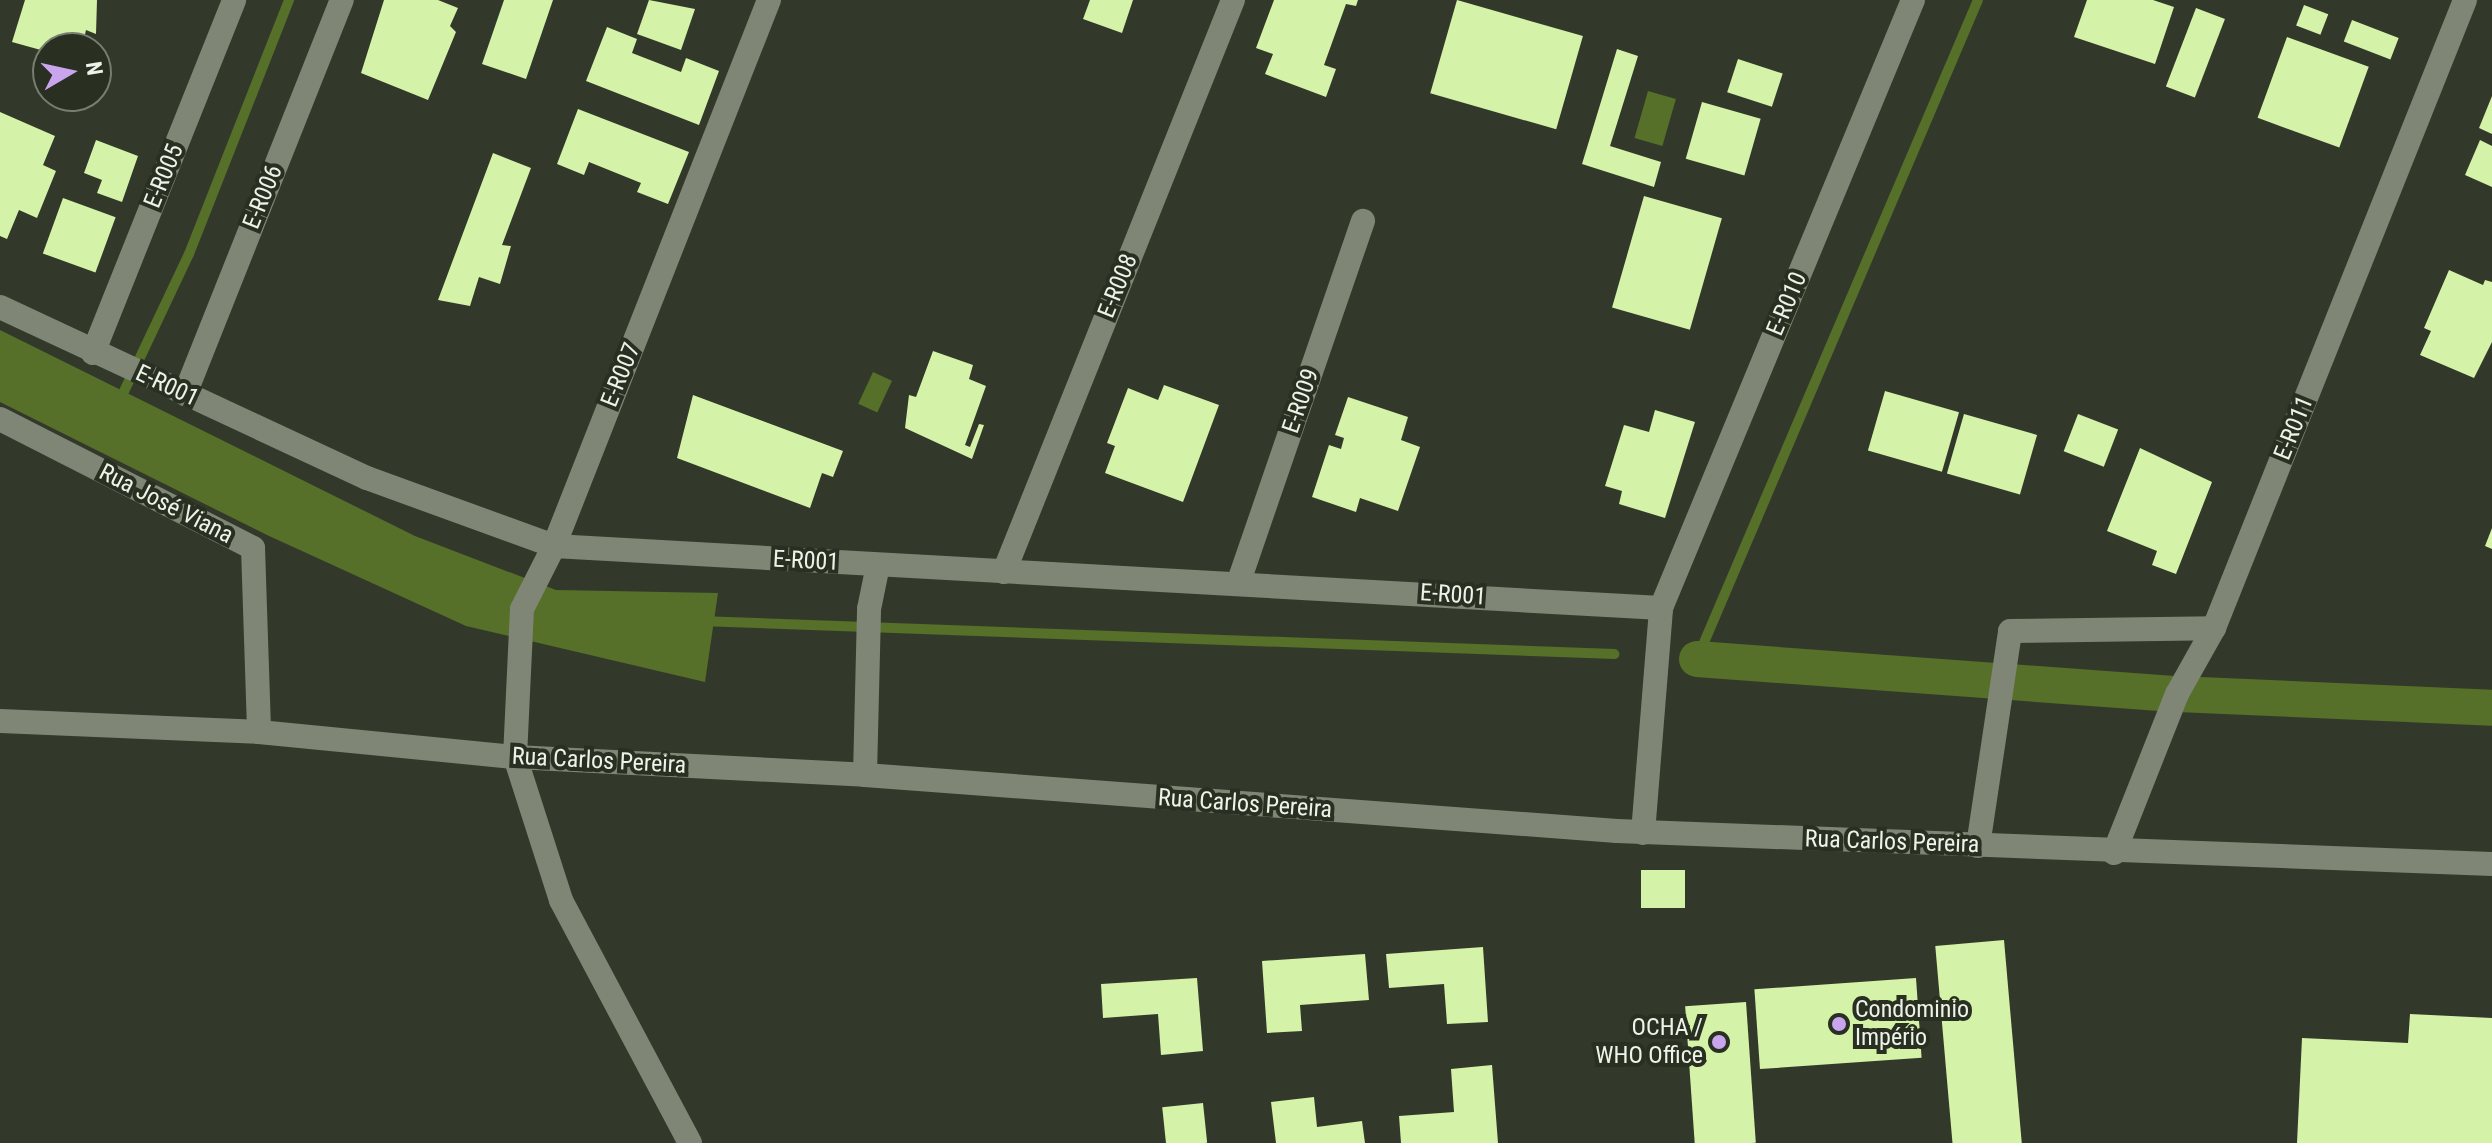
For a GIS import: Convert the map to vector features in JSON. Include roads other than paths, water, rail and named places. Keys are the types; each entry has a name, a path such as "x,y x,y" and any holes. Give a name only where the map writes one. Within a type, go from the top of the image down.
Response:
{"street":[{"name":"E-R005","path":"93,353 234,0"},
{"name":"E-R006","path":"185,394 342,0"},
{"name":"E-R007","path":"515,757 522,609 554,546 769,0"},
{"name":"E-R008","path":"1004,572 1233,0"},
{"name":"E-R010","path":"1643,833 1661,608 1913,0"},
{"name":"E-R011","path":"2114,853 2177,694 2214,628 2465,0"},
{"name":"E-R009","path":"1239,581 1363,221"},
{"name":"E-R001","path":"0,307 93,353 367,478 554,546 1004,572 1239,581 1661,608"},
{"name":"Rua José Viana","path":"0,419 253,548 259,732"},
{"path":"865,775 869,609 878,565"},
{"path":"1978,846 2010,631 2214,628"},
{"name":"Rua Carlos Pereira","path":"0,721 259,732 515,757 865,775 1643,833 2114,853 2492,864"},
{"path":"515,757 561,900 690,1143"}],"waterway":[{"path":"119,402 189,254 289,0"},
{"path":"1697,659 1978,0"},
{"path":"700,621 1614,654"},
{"path":"1697,659 2177,694 2492,708"}],"place":[{"name":"Condominio Império","path":"1839,1024"},
{"name":"OCHA / WHO Office","path":"1719,1042"}]}
